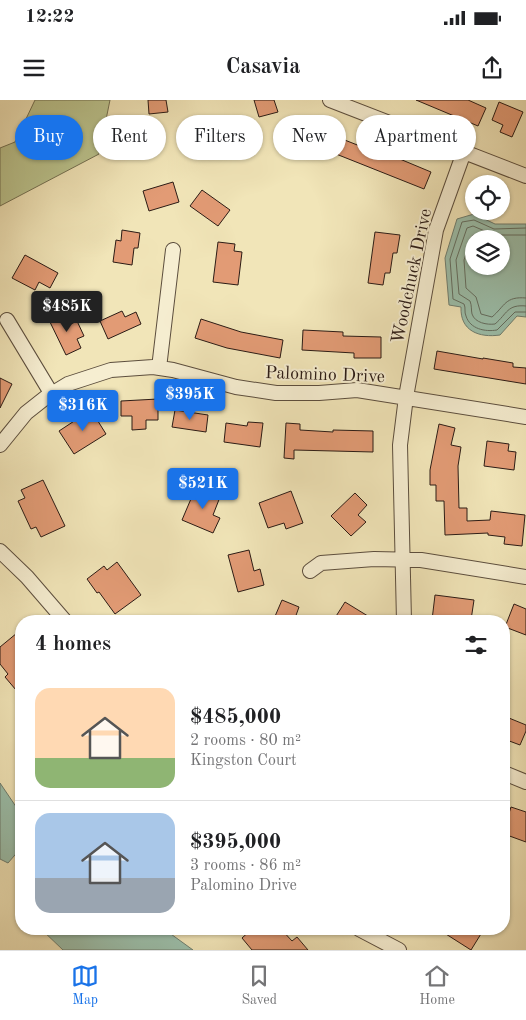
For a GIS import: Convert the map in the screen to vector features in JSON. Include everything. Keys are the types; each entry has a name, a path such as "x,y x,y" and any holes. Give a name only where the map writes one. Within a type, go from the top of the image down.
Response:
{"street":[{"path":"330,100 369,115"},
{"path":"476,157 526,176"},
{"name":"Woodchuck Drive","path":"404,615 400,445 406,397 436,230 461,160"},
{"path":"159,368 174,250"},
{"path":"7,320 51,393"},
{"name":"Palomino Drive","path":"0,444 26,413 51,393 78,380 111,370 159,368 236,387 276,393 319,393 357,390 526,417"},
{"path":"0,551 27,577 60,615"},
{"path":"310,571 321,563 337,560 421,560 526,577"},
{"path":"510,775 526,782"},
{"path":"370,935 399,950"}],"green space":[{"path":"35,100 110,100 107,115 93,115 93,157 0,206 0,148 15,142 15,160 83,160 83,115 28,115"}],"water":[{"path":"465,217 465,220 487,220 495,224 526,224 526,317 517,316 500,335 478,334 472,331 464,322 461,307 449,305 445,258 457,219"},
{"path":"0,783 15,805 15,855 8,863 0,859"},
{"path":"47,935 172,935 193,950 63,950"}],"building":[{"path":"148,100 166,100 168,112 149,114"},
{"path":"254,100 274,100 278,112 263,116 258,115"},
{"path":"416,100 468,100 486,108 478,126 476,125 476,115 452,115"},
{"path":"499,102 523,112 512,137 500,132 503,125 492,120"},
{"path":"346,141 356,144 356,160 402,160 431,172 424,189 346,158"},
{"path":"173,182 179,202 149,211 143,191"},
{"path":"202,190 230,210 218,226 190,206"},
{"path":"122,230 140,233 138,248 134,248 132,265 113,262 116,240 121,241"},
{"path":"375,232 400,235 397,253 393,253 390,273 385,273 383,285 368,283"},
{"path":"218,242 235,244 234,251 242,252 238,285 213,282"},
{"path":"25,255 58,273 50,288 39,282 35,290 12,278"},
{"path":"122,311 125,317 136,312 141,324 108,339 100,321"},
{"path":"66,312 71,324 77,321 84,336 77,339 81,348 66,355 49,320"},
{"path":"201,319 241,332 283,340 280,358 227,348 195,338"},
{"path":"303,330 343,332 343,336 381,337 381,358 354,358 354,353 302,350"},
{"path":"437,351 513,363 513,367 526,368 526,384 434,369"},
{"path":"0,378 12,384 0,408"},
{"path":"158,399 158,420 146,420 146,429 132,430 132,416 121,416 121,401"},
{"path":"91,410 106,434 74,454 59,431"},
{"path":"175,410 208,415 206,432 172,427"},
{"path":"248,422 263,423 260,447 224,442 226,423 247,426"},
{"path":"286,423 300,424 300,430 333,432 333,430 373,431 373,452 294,450 294,459 284,458"},
{"path":"439,424 455,428 451,445 461,447 458,466 459,508 467,508 467,521 490,520 491,511 525,515 522,546 504,544 505,537 488,535 488,533 445,535 444,501 436,501 436,485 430,485 430,470"},
{"path":"487,441 509,444 508,451 516,452 514,470 484,466"},
{"path":"43,480 65,526 41,537 36,527 31,529 18,501 25,498 21,490"},
{"path":"196,487 220,497 213,515 220,518 213,533 182,520"},
{"path":"291,491 303,523 286,529 284,523 268,528 259,503"},
{"path":"355,493 367,505 358,515 366,522 351,536 331,516"},
{"path":"249,550 254,571 260,569 264,585 238,592 228,555"},
{"path":"117,562 141,595 115,614 87,579 104,566 107,570"},
{"path":"435,595 474,600 472,615 433,615"},
{"path":"282,600 299,607 296,615 276,615"},
{"path":"345,602 366,615 337,615"},
{"path":"514,604 526,609 526,635 510,629 510,615"},
{"path":"15,635 15,689 5,677 8,674 0,664 0,647"},
{"path":"510,718 526,725 526,731 520,745 510,741"},
{"path":"511,807 526,812 526,842 510,836"},
{"path":"245,935 286,935 292,941 297,937 308,950 252,950 242,938"},
{"path":"447,935 480,935 471,950"}]}
